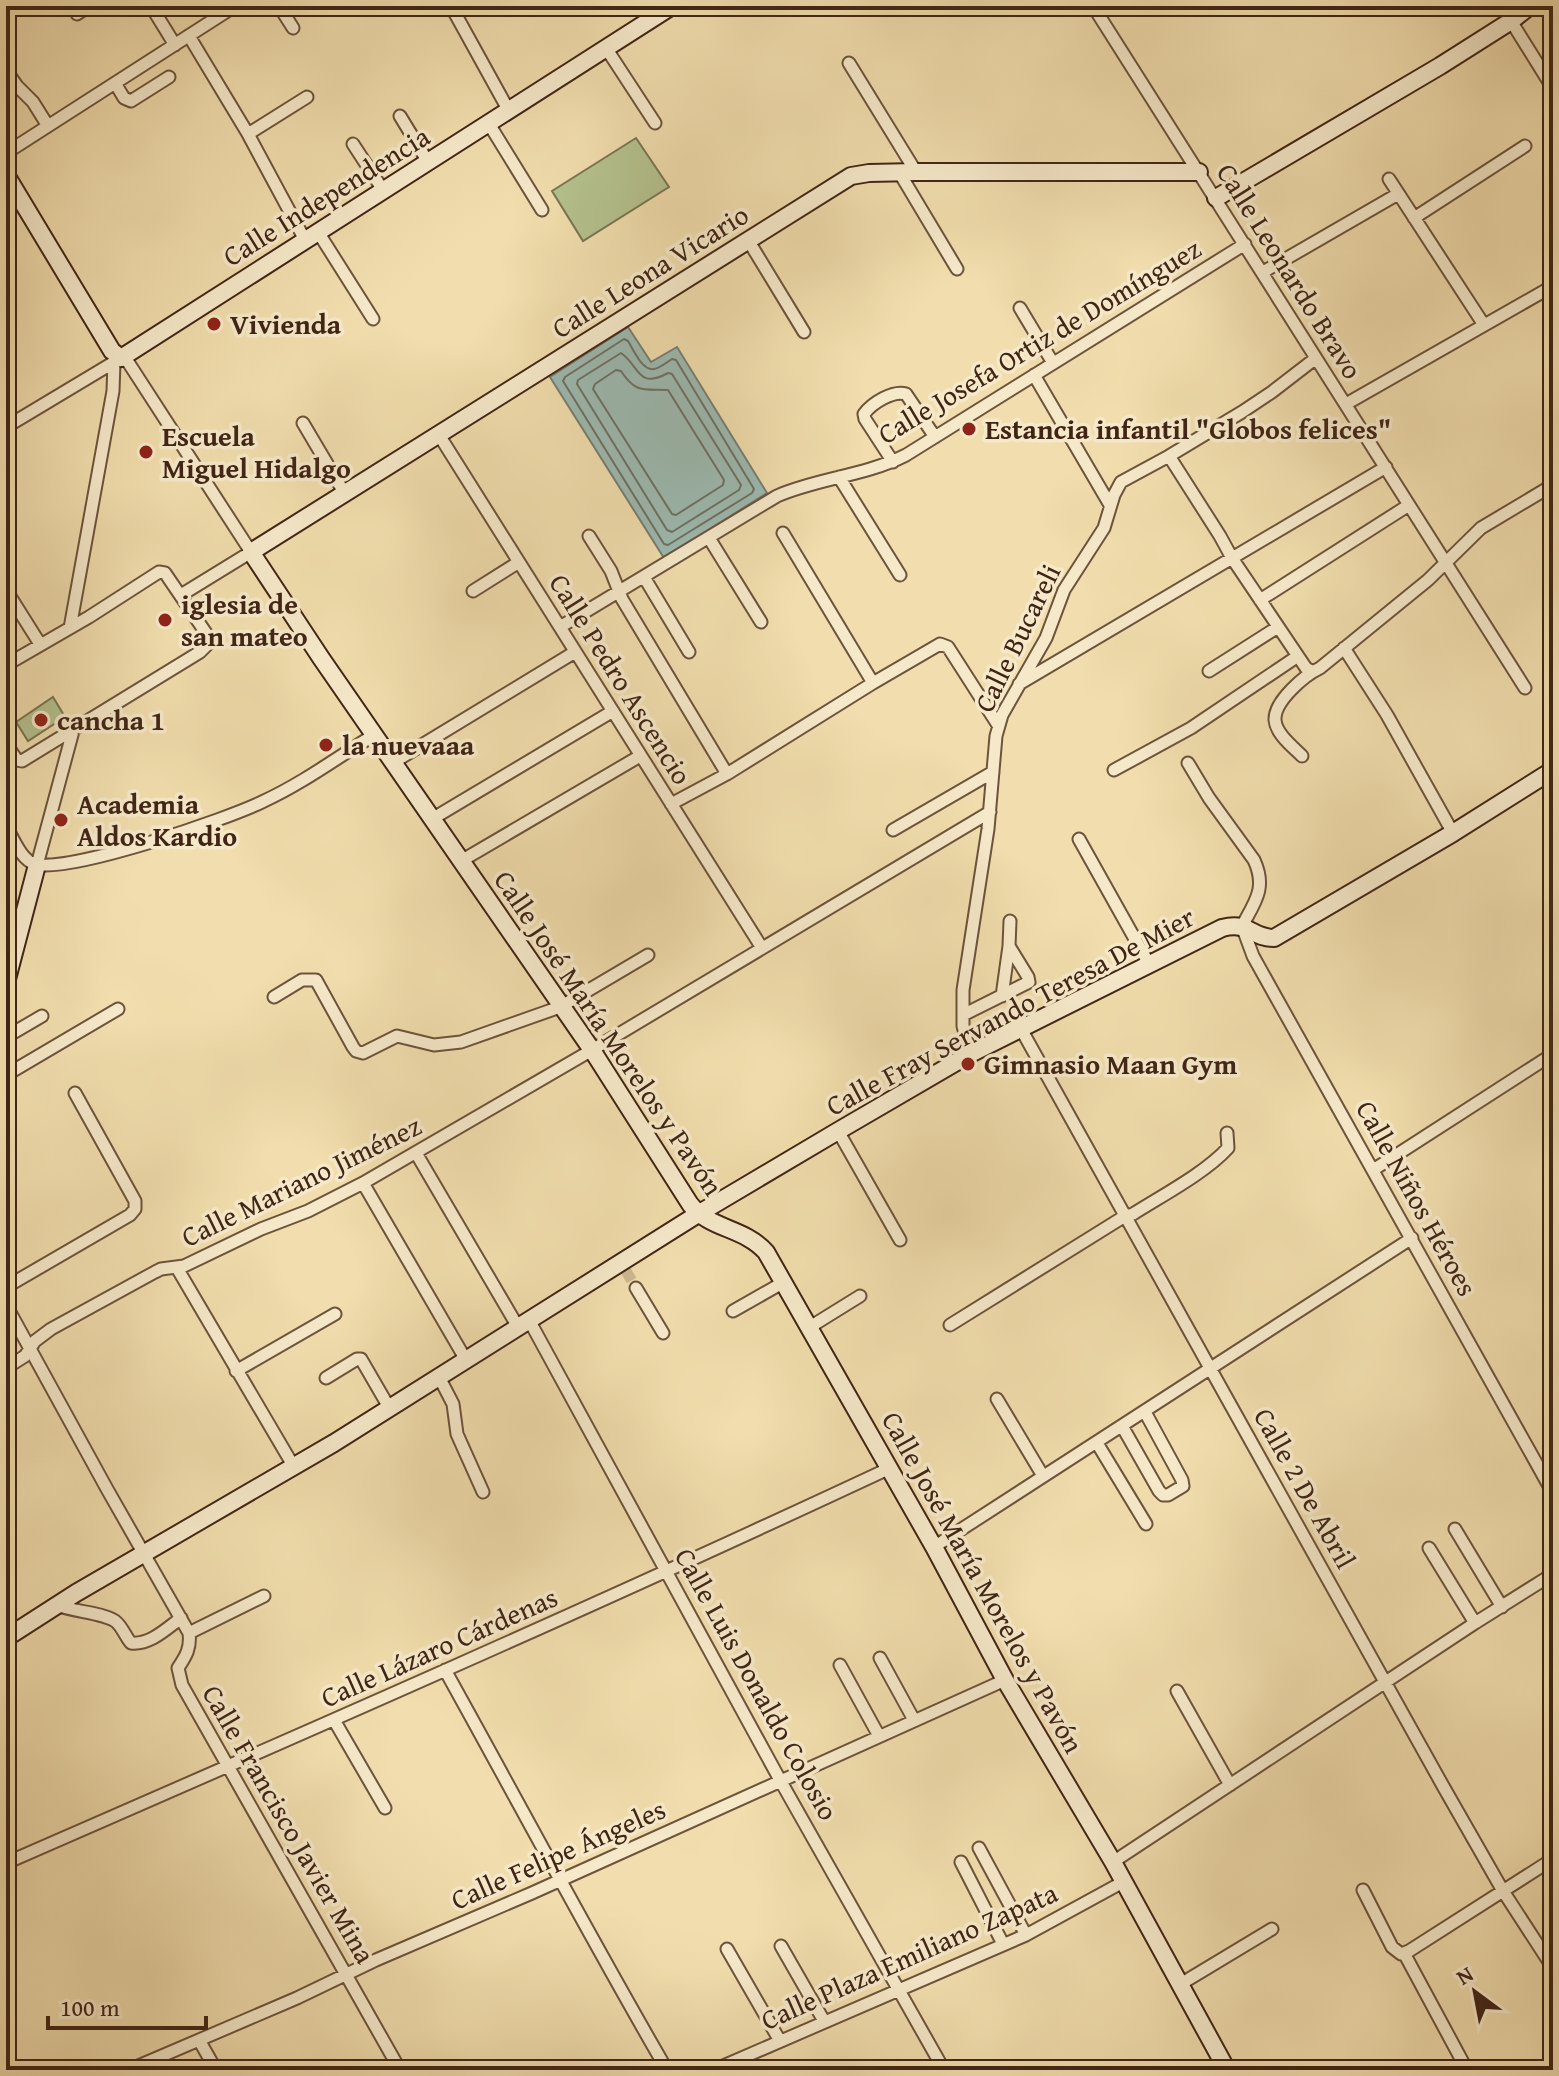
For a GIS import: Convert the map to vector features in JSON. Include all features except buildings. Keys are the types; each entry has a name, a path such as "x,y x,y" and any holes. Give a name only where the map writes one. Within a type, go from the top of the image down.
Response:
{"main road":[{"name":"Calle Independencia","path":"118,360 672,6"},
{"path":"1216,198 1440,66 1530,6"},
{"name":"Calle Leona Vicario","path":"251,552 851,176 907,172 1199,172"},
{"path":"6,175 118,360"},
{"name":"Calle José María Morelos y Pavón","path":"251,552 297,624 592,1050 698,1214 752,1239 766,1252 890,1468 1005,1680 1113,1862 1227,2070"},
{"path":"1242,926 1266,938 1274,938 1553,770"},
{"path":"6,983 37,865"},
{"name":"Calle Fray Servando Teresa De Mier","path":"6,1638 390,1409 524,1323 623,1267 698,1214 970,1054 1222,928 1242,926"}],"street":[{"path":"77,14 89,6"},
{"path":"151,6 175,45"},
{"path":"6,153 235,6"},
{"path":"279,6 293,28"},
{"path":"451,6 509,111"},
{"name":"Calle Leonardo Bravo","path":"1093,6 1525,688"},
{"path":"1511,21 1549,82"},
{"path":"189,36 312,236 373,319"},
{"path":"606,48 655,123"},
{"path":"849,63 957,269"},
{"path":"6,70 48,126"},
{"path":"115,83 124,98 131,101 169,77"},
{"path":"248,134 307,97"},
{"path":"400,116 428,162"},
{"path":"489,124 542,210"},
{"path":"353,144 383,190"},
{"path":"1414,218 1525,146"},
{"path":"1389,179 1484,325"},
{"path":"1263,272 1398,194"},
{"path":"748,240 804,332"},
{"name":"Calle Josefa Ortiz de Domínguez","path":"560,627 777,496 893,462 1245,244"},
{"path":"1346,404 1553,286"},
{"path":"1020,308 1053,363"},
{"name":"Calle Bucareli","path":"970,1054 963,1026 963,990 990,812 998,725 1046,638 1064,590 1104,528 1121,482 1272,392 1316,358"},
{"path":"70,628 118,360"},
{"name":"Calle Independencia","path":"6,427 118,360"},
{"name":"Calle José María Morelos y Pavón","path":"118,360 133,368 251,552"},
{"path":"1034,375 1110,505"},
{"path":"893,462 865,419 867,409 893,394 906,394 935,437"},
{"path":"303,423 345,494"},
{"name":"Calle Pedro Ascencio","path":"439,435 762,948"},
{"path":"1169,456 1232,558 1311,671"},
{"path":"1019,685 1386,467"},
{"path":"839,477 900,575"},
{"path":"1302,756 1279,731 1274,719 1280,701 1311,671 1320,668 1428,580 1481,528 1552,489"},
{"path":"1260,600 1409,505"},
{"path":"783,533 873,683"},
{"path":"589,536 727,774"},
{"path":"709,538 761,622"},
{"name":"Calle Leona Vicario","path":"181,595 251,552"},
{"path":"473,591 519,562"},
{"path":"6,665 159,572 165,573 209,639 205,648 20,761 6,744"},
{"path":"644,577 689,652"},
{"path":"6,590 40,644"},
{"path":"1209,671 1278,627"},
{"path":"671,804 727,774 935,645 946,645 998,725"},
{"path":"1344,648 1387,715 1453,833"},
{"path":"394,762 575,652"},
{"path":"1114,770 1191,728 1298,656"},
{"path":"432,819 613,711"},
{"path":"37,865 73,731"},
{"path":"6,826 26,858 37,865 101,856 245,810 285,790 374,735"},
{"path":"461,861 640,756"},
{"path":"1188,763 1259,869 1261,888 1242,926"},
{"path":"893,830 993,772"},
{"name":"Calle Mariano Jiménez","path":"6,1368 25,1356 35,1341 51,1329 161,1269 177,1268 308,1211 363,1183 990,812"},
{"path":"1079,839 1149,964"},
{"path":"1002,996 1010,921"},
{"name":"Calle Niños Héroes","path":"1242,926 1270,988 1553,1493"},
{"path":"963,1015 1025,985 1029,980 1009,946"},
{"path":"274,997 302,980 316,980 353,1047 363,1053 397,1036 434,1045 461,1042 560,1007 648,955"},
{"path":"6,1075 118,1009"},
{"path":"6,1037 42,1016"},
{"name":"Calle 2 De Abril","path":"1021,1029 1503,1891 1553,1968"},
{"path":"1373,1170 1553,1054"},
{"path":"6,1287 130,1215 135,1209 135,1201 75,1093"},
{"path":"838,1131 900,1240"},
{"path":"950,1325 1125,1216 1133,1214 1222,1155 1228,1148 1227,1133"},
{"name":"Calle Luis Donaldo Colosio","path":"416,1153 524,1323 668,1572 780,1780 944,2070"},
{"path":"363,1183 466,1360"},
{"path":"934,1547 1412,1238"},
{"path":"177,1268 294,1467"},
{"path":"733,1311 784,1282"},
{"path":"636,1288 663,1333"},
{"path":"810,1327 860,1296"},
{"path":"6,1305 189,1633 264,1596"},
{"path":"236,1371 335,1314"},
{"path":"326,1378 359,1358 390,1409"},
{"path":"439,1377 453,1404 457,1434 483,1492"},
{"path":"997,1399 1043,1476"},
{"path":"1122,1426 1163,1495 1183,1486 1145,1412"},
{"path":"1097,1443 1146,1524"},
{"name":"Calle Lázaro Cárdenas","path":"6,1863 668,1572 890,1468"},
{"path":"1455,1529 1502,1607"},
{"path":"1429,1548 1475,1623"},
{"path":"1113,1862 1553,1574"},
{"path":"57,1605 111,1619 120,1625 131,1643 137,1644 148,1641 181,1618"},
{"name":"Calle Francisco Javier Mina","path":"189,1633 191,1643 188,1653 178,1668 182,1685 400,2070"},
{"path":"880,1658 914,1720"},
{"path":"840,1665 879,1736"},
{"path":"445,1670 603,1961 667,2070"},
{"name":"Calle Felipe Ángeles","path":"129,2070 297,1998 1005,1680"},
{"path":"1177,1691 1230,1785"},
{"path":"334,1720 385,1808"},
{"path":"979,1848 1026,1935"},
{"path":"1363,1890 1394,1950 1401,1954 1553,1859"},
{"path":"961,1862 1003,1944"},
{"name":"Calle Plaza Emiliano Zapata","path":"714,2070 1026,1935 1123,1882"},
{"path":"1179,1985 1272,1929"},
{"path":"781,1946 824,2021"},
{"path":"727,1949 780,2041"},
{"path":"1404,1953 1467,2070"},
{"path":"199,2040 216,2070"}],"green space":[{"path":"636,138 669,187 583,241 552,191"},
{"name":"cancha 1","path":"53,697 65,717 28,741 16,722"}],"water":[{"path":"628,327 651,362 677,347 767,493 664,558 550,377"}],"tunnel":[{"path":"626,1271 636,1288"}],"place":[{"name":"Vivienda","path":"214,324"},
{"name":"Estancia infantil \"Globos felices\"","path":"969,429"},
{"name":"Escuela Miguel Hidalgo","path":"146,452"},
{"name":"iglesia de san mateo","path":"165,620"},
{"name":"cancha 1","path":"41,720"},
{"name":"la nuevaaa","path":"326,745"},
{"name":"Academia Aldos Kardio","path":"61,820"},
{"name":"Gimnasio Maan Gym","path":"968,1064"}]}
